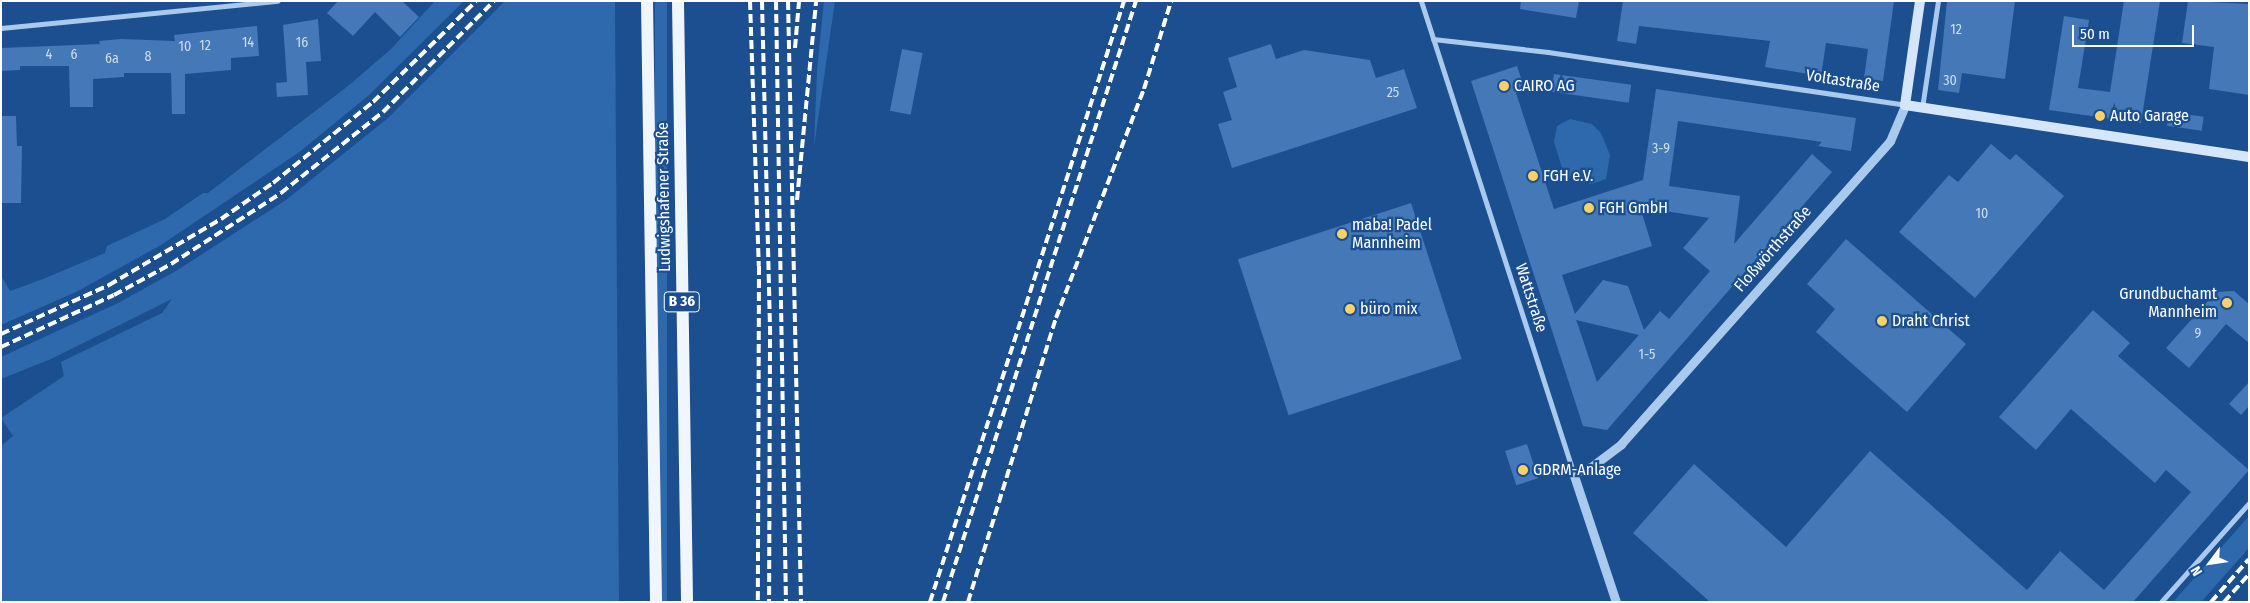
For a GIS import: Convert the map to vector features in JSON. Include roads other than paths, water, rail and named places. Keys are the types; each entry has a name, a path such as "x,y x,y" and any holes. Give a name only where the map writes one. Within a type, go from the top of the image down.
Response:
{"main road":[{"name":"Ludwigshafener Straße","path":"647,1 656,602"},
{"name":"Ludwigshafener Straße","path":"678,1 687,602"},
{"name":"Floßwörthstraße","path":"1906,105 1920,1"},
{"name":"Voltastraße","path":"1906,105 2249,157"}],"street":[{"path":"1,28 278,1"},
{"name":"Wattstraße","path":"1421,1 1616,602"},
{"path":"1922,108 1938,1"},
{"name":"Voltastraße","path":"1433,39 1548,52 1906,105"},
{"name":"Floßwörthstraße","path":"1573,473 1591,467 1621,444 1890,141 1906,105"},
{"path":"2161,602 2249,503"}],"railway":[{"path":"1,334 109,285 221,219 273,183 373,102 476,1"},
{"path":"1,347 114,295 171,264 281,193 383,112 494,1"},
{"path":"750,1 759,266 758,602"},
{"path":"762,1 770,339 769,602"},
{"path":"776,1 786,602"},
{"path":"788,1 801,602"},
{"path":"795,48 799,1"},
{"path":"797,200 816,1"},
{"path":"930,602 1124,1"},
{"path":"943,602 1136,1"},
{"path":"968,602 1056,318 1144,89 1171,1"},
{"path":"2211,602 2249,559"},
{"path":"2224,602 2249,574"}],"place":[{"name":"CAIRO AG","path":"1504,86"},
{"name":"Auto Garage","path":"2100,116"},
{"name":"FGH e.V.","path":"1533,176"},
{"name":"FGH GmbH","path":"1589,208"},
{"name":"maba! Padel Mannheim","path":"1342,234"},
{"name":"Grundbuchamt Mannheim","path":"2227,303"},
{"name":"büro mix","path":"1350,309"},
{"name":"Draht Christ","path":"1882,321"},
{"name":"GDRM-Anlage","path":"1523,470"}]}
